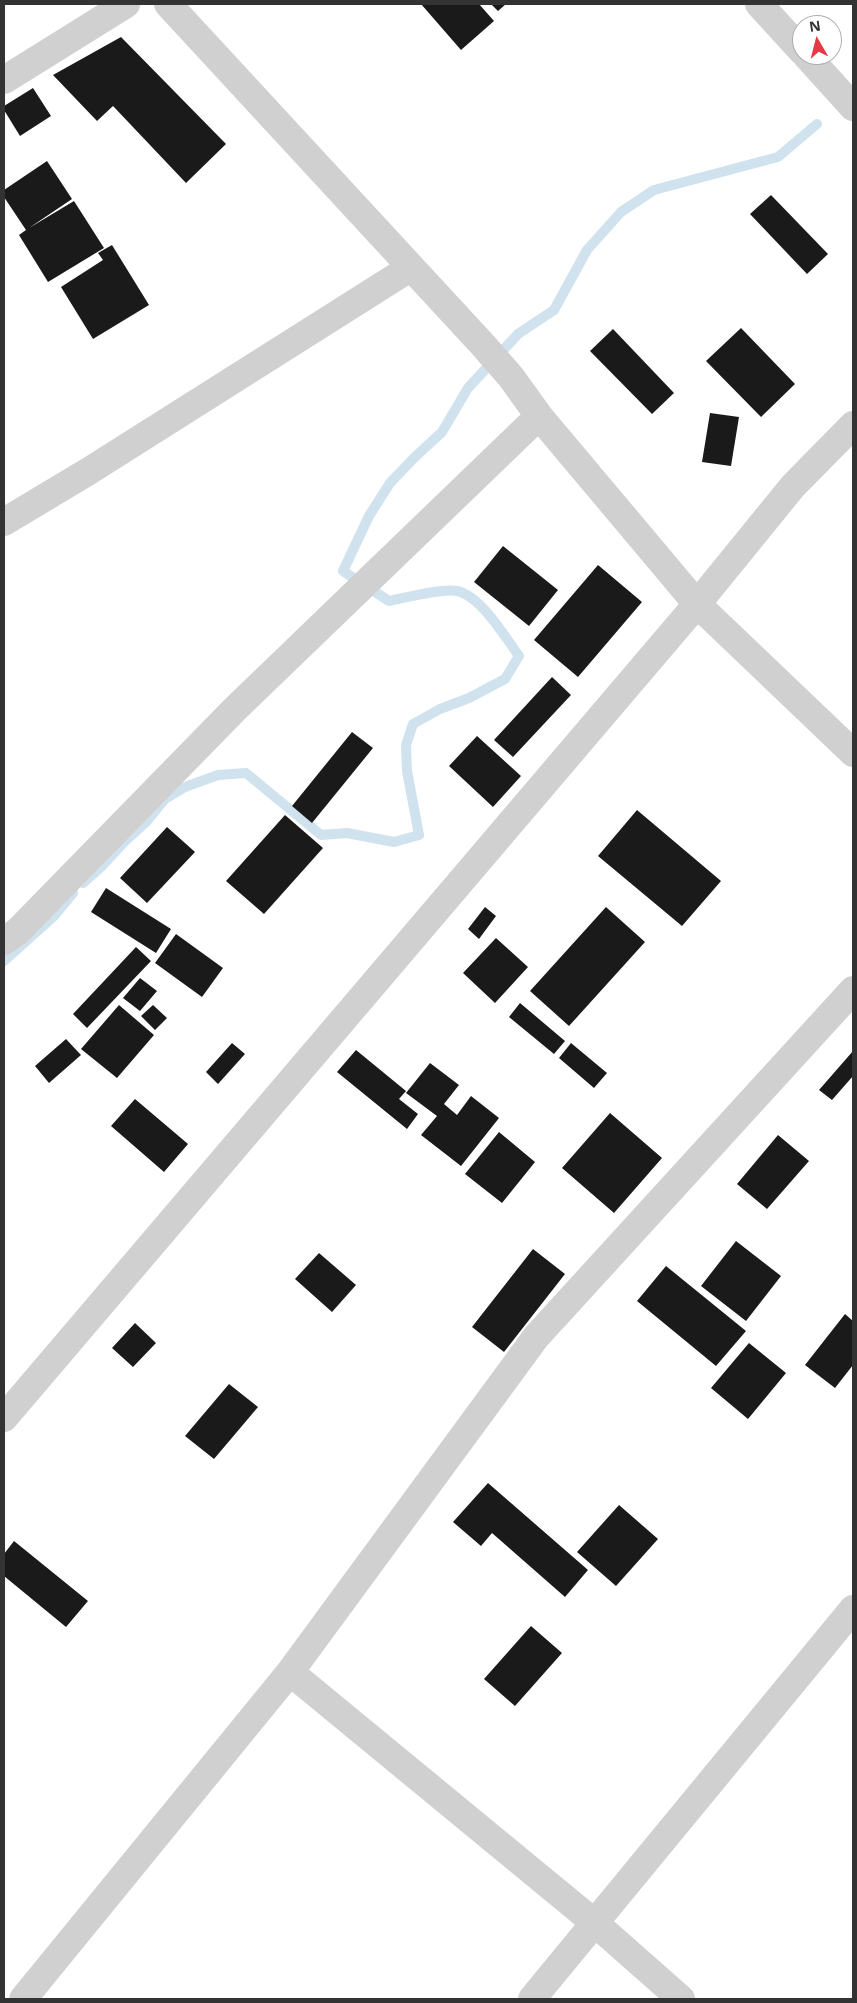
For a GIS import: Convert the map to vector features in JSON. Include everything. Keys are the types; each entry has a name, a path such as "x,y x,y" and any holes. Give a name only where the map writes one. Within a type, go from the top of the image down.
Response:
{"street":[{"path":"4,80 126,4"},
{"path":"168,4 483,345 539,416 698,604 853,753"},
{"path":"759,4 792,40"},
{"path":"815,65 853,107"},
{"path":"4,522 89,472 410,268"},
{"path":"4,941 18,931 242,702 539,416"},
{"path":"4,1418 698,604 793,486 853,425"},
{"path":"23,1999 290,1672 536,1337 853,990"},
{"path":"532,1999 596,1924 853,1609"},
{"path":"290,1672 596,1924 681,1999"}],"building":[{"path":"421,4 479,4 494,21 461,50"},
{"path":"491,4 506,4 498,11"},
{"path":"121,37 226,144 186,183 113,106 97,121 53,75"},
{"path":"33,88 51,116 20,136 4,110 4,106"},
{"path":"47,161 72,199 29,228 74,201 104,248 48,282 19,235 26,230 4,197 4,190"},
{"path":"771,195 828,254 807,274 750,214"},
{"path":"112,245 149,305 93,339 61,287 103,260 98,253"},
{"path":"741,328 795,384 761,417 706,361"},
{"path":"613,329 674,393 652,414 590,351"},
{"path":"710,413 739,417 731,466 702,462"},
{"path":"503,546 558,590 529,626 474,582"},
{"path":"598,565 642,602 578,677 534,640"},
{"path":"552,677 571,695 513,757 494,740"},
{"path":"352,732 373,748 312,823 292,806"},
{"path":"477,736 521,776 493,807 449,766"},
{"path":"637,810 721,881 682,926 598,856"},
{"path":"285,815 323,848 264,914 226,881"},
{"path":"167,827 195,852 147,903 120,878"},
{"path":"106,888 171,929 156,953 91,912"},
{"path":"485,907 496,916 479,939 468,929"},
{"path":"606,907 645,942 569,1026 530,991"},
{"path":"176,934 223,968 202,997 155,963"},
{"path":"496,938 528,967 495,1003 463,973"},
{"path":"136,947 151,961 87,1028 73,1014"},
{"path":"140,978 157,991 140,1011 123,998"},
{"path":"520,1003 565,1041 554,1054 509,1017"},
{"path":"119,1005 154,1035 117,1078 81,1049"},
{"path":"153,1005 167,1018 155,1030 141,1016"},
{"path":"66,1039 81,1055 49,1083 35,1066"},
{"path":"232,1043 245,1054 218,1084 206,1072"},
{"path":"571,1043 607,1073 594,1088 559,1058"},
{"path":"356,1050 406,1091 399,1099 418,1114 407,1129 337,1072"},
{"path":"853,1051 853,1076 832,1100 819,1090"},
{"path":"430,1063 459,1085 444,1104 457,1115 471,1096 499,1118 461,1166 421,1135 437,1116 406,1093"},
{"path":"135,1099 188,1144 164,1172 111,1126"},
{"path":"610,1113 662,1158 614,1213 562,1168"},
{"path":"499,1132 535,1162 502,1203 465,1174"},
{"path":"778,1135 809,1161 767,1209 737,1184"},
{"path":"736,1241 781,1276 746,1321 701,1286"},
{"path":"533,1249 565,1274 504,1352 472,1327"},
{"path":"319,1253 356,1285 332,1312 295,1279"},
{"path":"666,1266 746,1331 716,1366 637,1301"},
{"path":"845,1314 853,1321 853,1365 835,1388 805,1365"},
{"path":"135,1323 156,1343 133,1367 112,1348"},
{"path":"749,1343 786,1373 748,1419 711,1388"},
{"path":"229,1384 258,1407 214,1459 185,1436"},
{"path":"488,1483 588,1570 565,1597 492,1533 481,1546 453,1522"},
{"path":"619,1505 658,1539 616,1586 577,1552"},
{"path":"14,1541 88,1601 66,1627 4,1576 4,1554"},
{"path":"531,1626 562,1653 515,1706 484,1679"}],"waterway":[{"path":"83,883 146,822 165,799 185,787 218,775 246,773 321,835 347,833 394,842 419,835 407,771 406,745 413,724 440,709 469,698 505,679 519,656 492,618 466,594 451,590 389,601 343,571 369,516 390,483 442,432 468,388 518,334 554,310 587,250 621,212 654,190 778,157 817,124"},
{"path":"4,961 54,916 73,893"}]}
